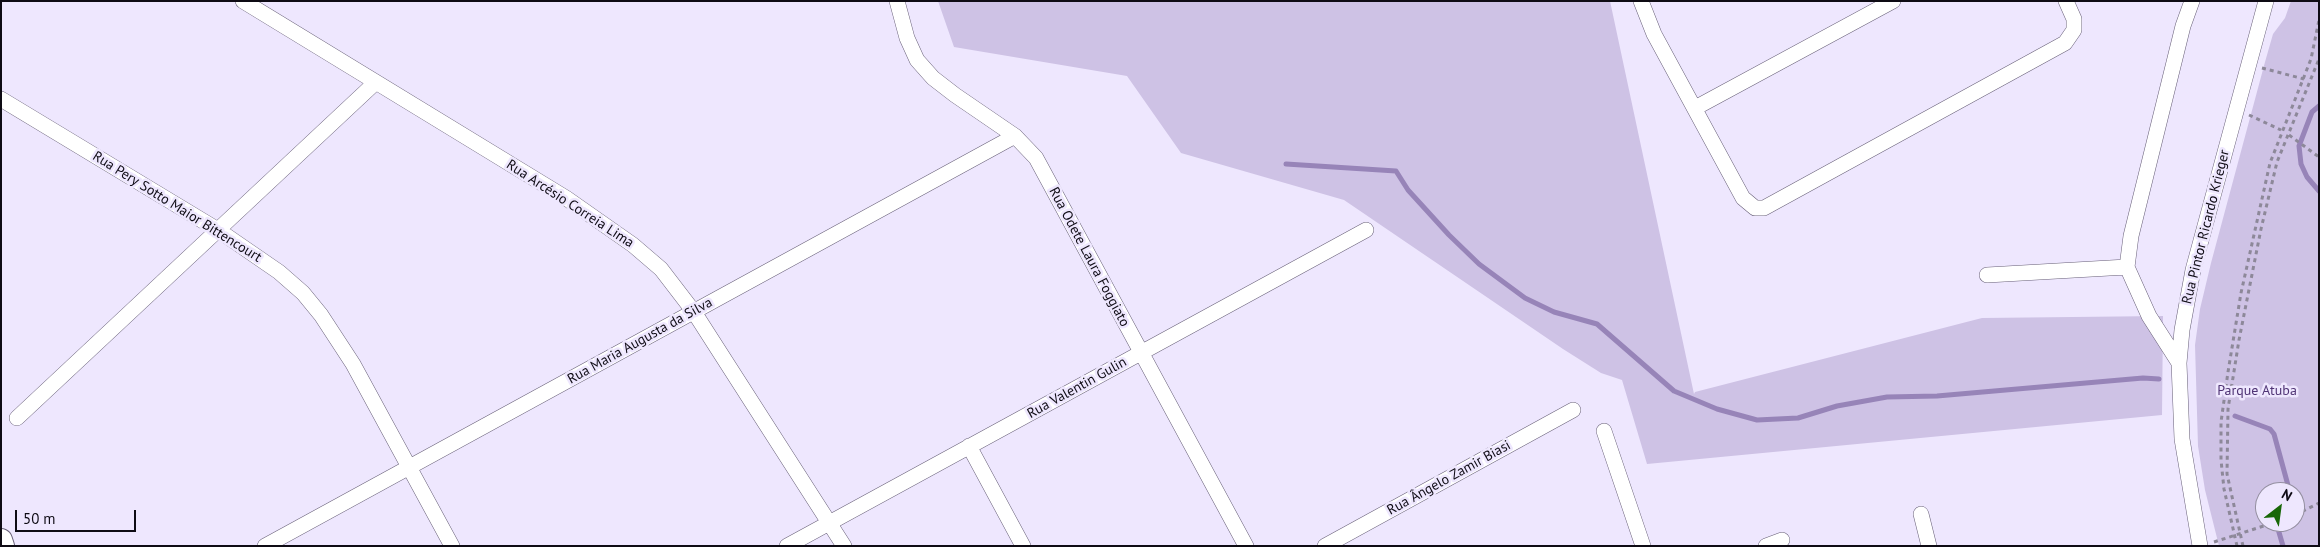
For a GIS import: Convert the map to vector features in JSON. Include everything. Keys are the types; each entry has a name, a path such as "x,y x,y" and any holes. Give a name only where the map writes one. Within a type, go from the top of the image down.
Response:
{"highway":[{"path":"1,540 4,546"}],"street":[{"name":"Rua Arcésio Correia Lima","path":"243,1 601,222 661,269 694,312 844,546"},
{"name":"Rua Odete Laura Foggiato","path":"897,1 907,38 917,60 933,78 1015,136 1036,158 1246,546"},
{"path":"1641,1 1654,34 1743,198 1755,208 1764,208 2065,43 2074,30 2074,19 2066,1"},
{"path":"1695,108 1893,1"},
{"path":"2179,363 2148,316 2127,267 2131,236 2183,26 2192,1"},
{"name":"Rua Pintor Ricardo Krieger","path":"2205,544 2182,439 2179,363 2186,301 2192,270 2266,1"},
{"path":"17,418 376,82"},
{"name":"Rua Pery Sotto Maior Bittencourt","path":"2,102 218,230 280,272 303,293 331,330 352,364 452,546"},
{"name":"Rua Maria Augusta da Silva","path":"265,546 1015,136"},
{"name":"Rua Valentin Gulin","path":"787,546 1366,230"},
{"path":"1987,275 2127,267"},
{"name":"Rua Ângelo Zamir Biasi","path":"1325,546 1573,410"},
{"path":"1604,431 1643,546"},
{"path":"969,446 1024,546"},
{"path":"1921,514 1929,546"},
{"path":"1766,546 1782,540"}],"path":[{"path":"2237,546 2224,489 2221,422 2241,293 2270,163 2281,130 2311,59 2319,20"},
{"path":"2243,546 2227,474 2228,409 2239,340 2261,229 2277,162 2319,59"},
{"path":"2249,64 2304,78"},
{"path":"2237,109 2281,130"},
{"path":"2288,135 2319,157"},
{"path":"2305,510 2319,503"},
{"path":"2205,544 2255,529"}],"green space":[{"path":"938,1 1610,1 1694,394 1695,392 1982,318 2163,316 2162,415 1647,464 1622,380 1601,373 1563,349 1344,200 1181,153 1127,76 954,47"},
{"name":"Parque Atuba","path":"2291,1 2319,1 2319,546 2219,546 2205,490 2198,446 2195,345 2200,309 2211,263 2273,34 2285,18"}],"waterway":[{"path":"2319,106 2312,112 2299,146 2301,164 2307,177 2319,191"},
{"path":"1286,164 1396,171 1408,190 1449,235 1479,264 1525,298 1554,312 1597,324 1674,391 1717,409 1757,420 1798,418 1837,406 1887,397 1937,396 2143,378 2159,379"},
{"path":"2235,416 2270,429 2274,434 2287,482"},
{"path":"2279,532 2283,546"}]}
